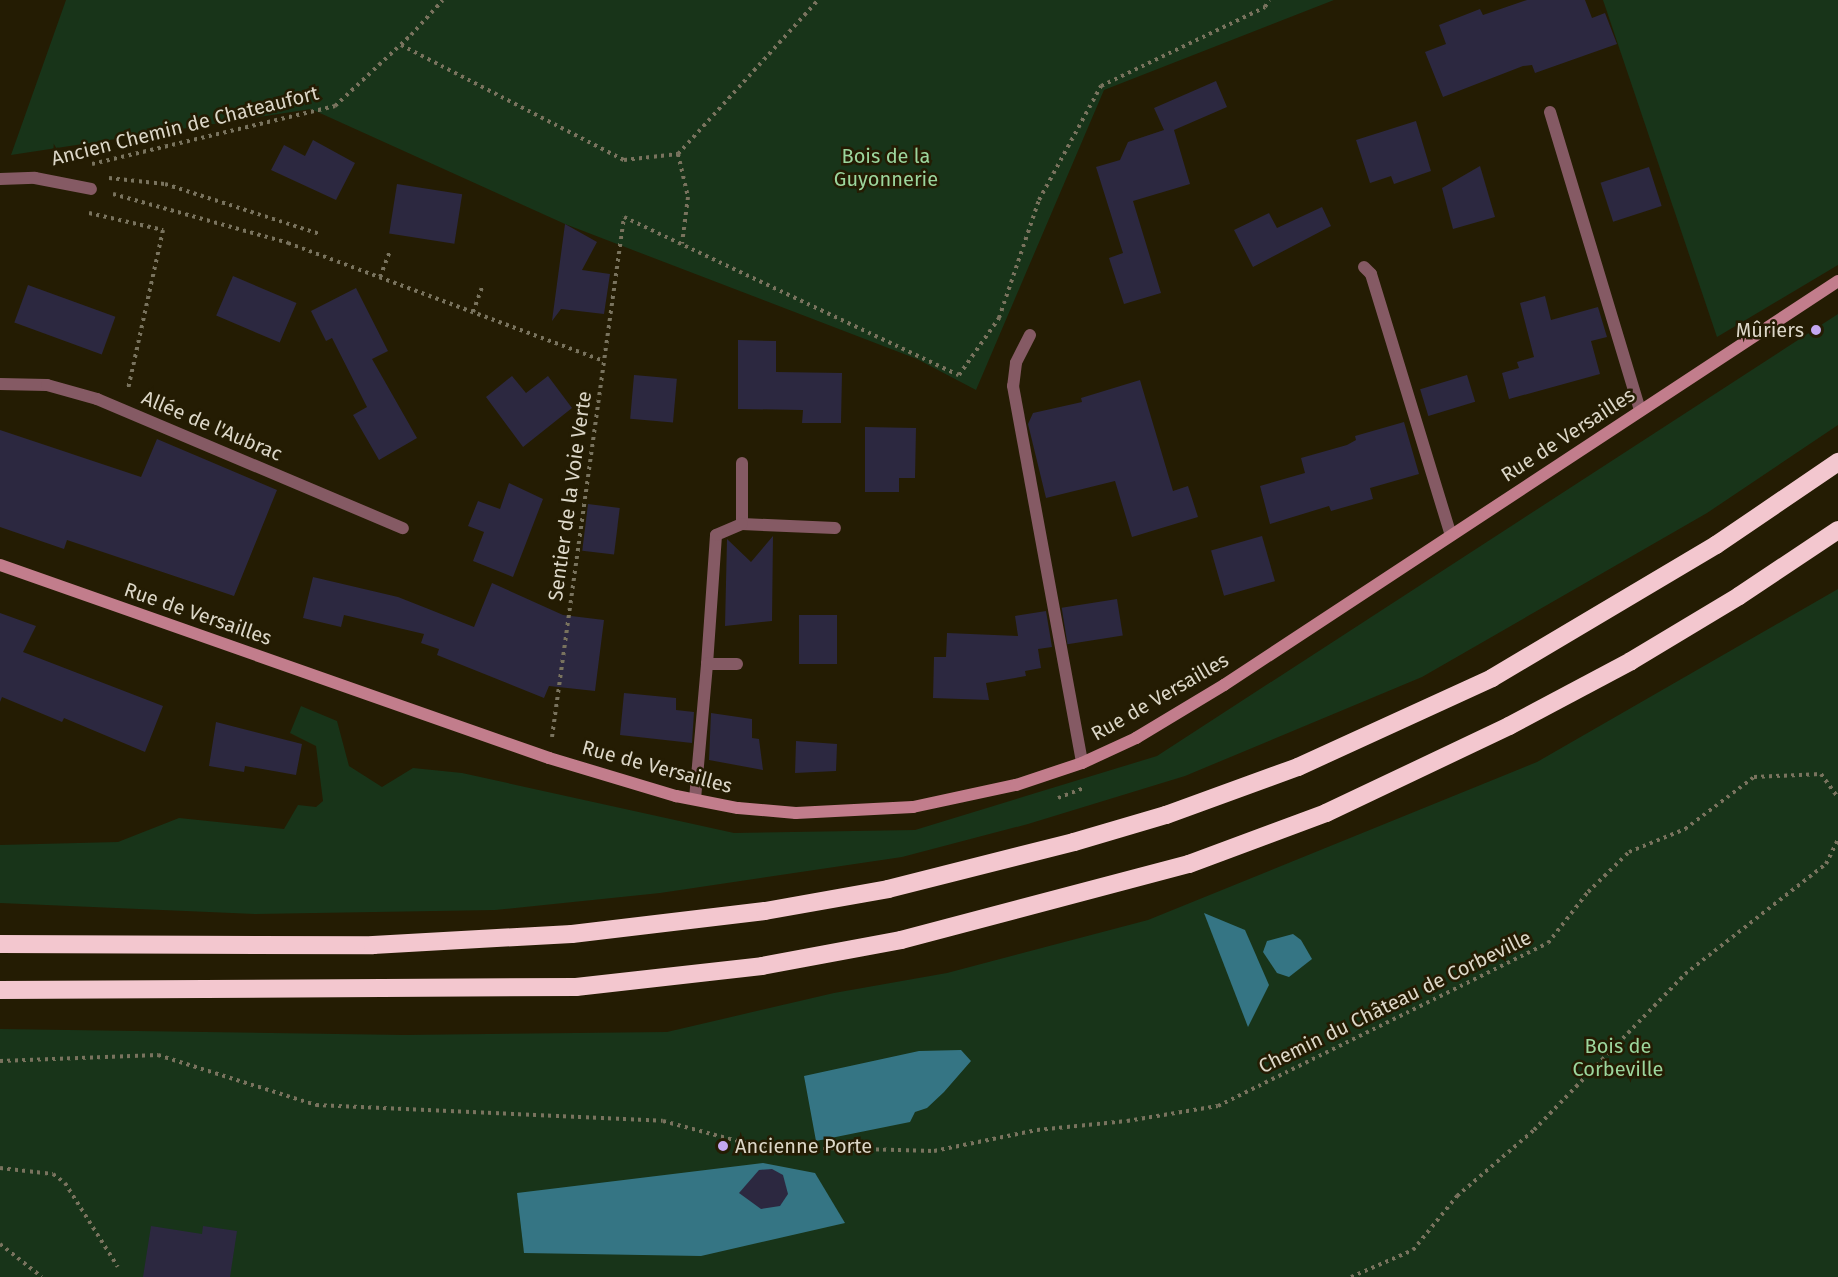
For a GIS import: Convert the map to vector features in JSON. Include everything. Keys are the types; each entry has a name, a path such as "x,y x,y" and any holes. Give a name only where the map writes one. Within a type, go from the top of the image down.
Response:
{"highway":[{"path":"0,944 373,945 572,934 776,909 888,889 1074,842 1166,815 1298,767 1492,678 1716,545 1838,462"},
{"path":"0,990 576,987 762,966 901,940 1189,864 1326,813 1509,726 1632,661 1739,596 1838,530"}],"main road":[{"name":"Rue de Versailles","path":"0,565 549,758 695,799 796,813 913,807 1016,785 1082,763 1181,712 1838,281"}],"street":[{"path":"1550,112 1640,411"},
{"path":"0,179 36,178 91,189"},
{"path":"1365,267 1371,274 1450,536"},
{"path":"1030,335 1016,363 1013,386 1082,763"},
{"name":"Allée de l'Aubrac","path":"0,384 47,385 124,410 403,528"},
{"path":"742,463 742,524"},
{"path":"695,799 716,535 742,524 835,528"},
{"path":"707,664 737,664"}],"path":[{"name":"Ancien Chemin de Chateaufort","path":"82,167 335,106 401,45 443,0"},
{"path":"401,45 624,160 678,154 818,0"},
{"path":"678,154 688,197 682,245 959,375 999,318 1039,200 1101,86 1265,7 1269,0"},
{"path":"91,189 104,178 165,184 321,234"},
{"path":"91,189 146,201 277,240 603,361"},
{"path":"87,213 163,230 124,410"},
{"name":"Sentier de la Voie Verte","path":"549,758 624,217 682,245"},
{"path":"380,277 389,253"},
{"path":"473,312 482,287"},
{"name":"Chemin du Château de Corbeville","path":"0,1061 159,1055 316,1106 663,1121 756,1146 934,1151 1037,1130 1127,1121 1218,1106 1548,943 1588,892 1629,852 1685,829 1754,777 1821,774 1838,797"},
{"path":"1351,1277 1413,1250 1457,1196 1534,1130 1685,974 1826,864 1838,839"},
{"path":"0,1168 52,1174 65,1183 118,1267"},
{"path":"0,1244 42,1277"}],"green space":[{"name":"Bois de la Guyonnerie","path":"66,0 1334,0 1104,90 976,390 917,359 565,224 311,109 11,155"},
{"path":"1603,0 1838,0 1838,265 1717,337"},
{"path":"1838,314 1838,425 1707,513 1422,677 1185,776 1028,824 902,857 660,893 495,910 255,914 0,903 0,845 118,842 179,818 284,829 298,805 316,807 323,801 316,746 290,733 301,706 337,721 349,766 382,787 413,768 462,773 734,833 915,830 1157,756"},
{"name":"Bois de Corbeville","path":"1838,589 1838,1277 0,1277 0,1029 404,1035 667,1032 834,993 947,973 1148,920 1537,762"}],"water":[{"path":"1204,913 1245,930 1269,985 1248,1027"},
{"path":"1293,934 1301,940 1312,959 1289,977 1277,973 1263,952 1267,941"},
{"path":"961,1050 971,1061 927,1108 915,1112 910,1122 816,1141 804,1076 919,1051"},
{"path":"763,1163 815,1173 845,1223 701,1256 524,1253 517,1193"}],"building":[{"path":"1527,0 1585,0 1592,18 1605,13 1617,44 1535,73 1532,65 1523,66 1443,97 1425,52 1446,44 1439,25 1480,9 1483,15"},
{"path":"1216,81 1227,107 1174,130 1190,184 1133,201 1161,293 1124,304 1109,258 1123,253 1096,167 1120,160 1128,142 1164,130 1154,108"},
{"path":"1416,121 1431,171 1394,184 1391,176 1370,183 1356,140"},
{"path":"313,140 355,163 336,200 271,170 284,145 305,156"},
{"path":"1480,166 1495,217 1453,229 1442,188"},
{"path":"1649,167 1662,206 1613,222 1600,183"},
{"path":"397,184 462,194 454,244 389,233"},
{"path":"1322,207 1331,226 1253,267 1234,230 1269,213 1277,228"},
{"path":"565,224 597,242 582,270 610,274 604,314 561,309 552,321"},
{"path":"233,276 297,303 280,343 216,316"},
{"path":"28,285 115,317 102,354 14,323"},
{"path":"356,288 388,351 372,359 417,438 379,460 353,415 367,407 332,338 326,341 311,311"},
{"path":"1545,296 1551,320 1598,307 1607,337 1591,341 1600,374 1509,399 1502,373 1519,368 1517,362 1534,357 1520,303"},
{"path":"738,340 776,341 776,372 842,373 841,423 802,423 803,410 738,409"},
{"path":"634,375 677,379 673,423 630,419"},
{"path":"1467,375 1475,402 1428,416 1420,389"},
{"path":"512,376 526,393 548,376 572,408 523,447 486,397"},
{"path":"1140,380 1173,491 1188,486 1198,517 1132,537 1115,481 1046,498 1028,424 1033,413 1082,402 1081,398"},
{"path":"1404,422 1419,474 1370,488 1373,499 1331,511 1329,506 1270,524 1260,486 1305,473 1301,458 1347,445 1356,440 1355,436"},
{"path":"865,427 916,428 915,478 899,478 899,492 865,492"},
{"path":"0,430 141,477 157,439 277,490 234,596 67,540 64,549 0,527"},
{"path":"509,483 543,499 513,577 473,561 484,532 468,526 478,501 500,509"},
{"path":"588,504 620,508 614,555 582,551"},
{"path":"773,536 772,621 725,626 727,539 751,562"},
{"path":"1262,536 1275,581 1224,596 1211,551"},
{"path":"313,577 398,597 474,627 492,583 563,615 604,620 595,691 549,686 544,698 437,655 439,649 421,643 424,634 344,615 341,627 303,618"},
{"path":"1117,599 1123,636 1067,644 1062,608"},
{"path":"1046,611 1052,647 1038,649 1041,668 1025,671 1026,676 986,683 989,700 933,698 934,657 946,657 947,633 1018,636 1015,616"},
{"path":"0,613 36,626 23,652 163,706 145,752 64,718 62,722 2,697 0,702"},
{"path":"799,615 837,615 837,664 799,664"},
{"path":"624,693 676,698 676,710 694,712 692,743 620,735"},
{"path":"711,713 752,719 752,738 759,739 763,770 709,760"},
{"path":"216,722 302,744 296,775 245,766 244,772 209,766"},
{"path":"796,741 837,744 836,771 795,773"},
{"path":"772,1169 783,1175 788,1194 780,1206 761,1209 739,1193 759,1170"},
{"path":"151,1226 202,1234 203,1226 237,1231 230,1277 143,1277"}],"place":[{"name":"Mûriers","path":"1816,330"},
{"name":"Ancienne Porte","path":"723,1146"}]}
